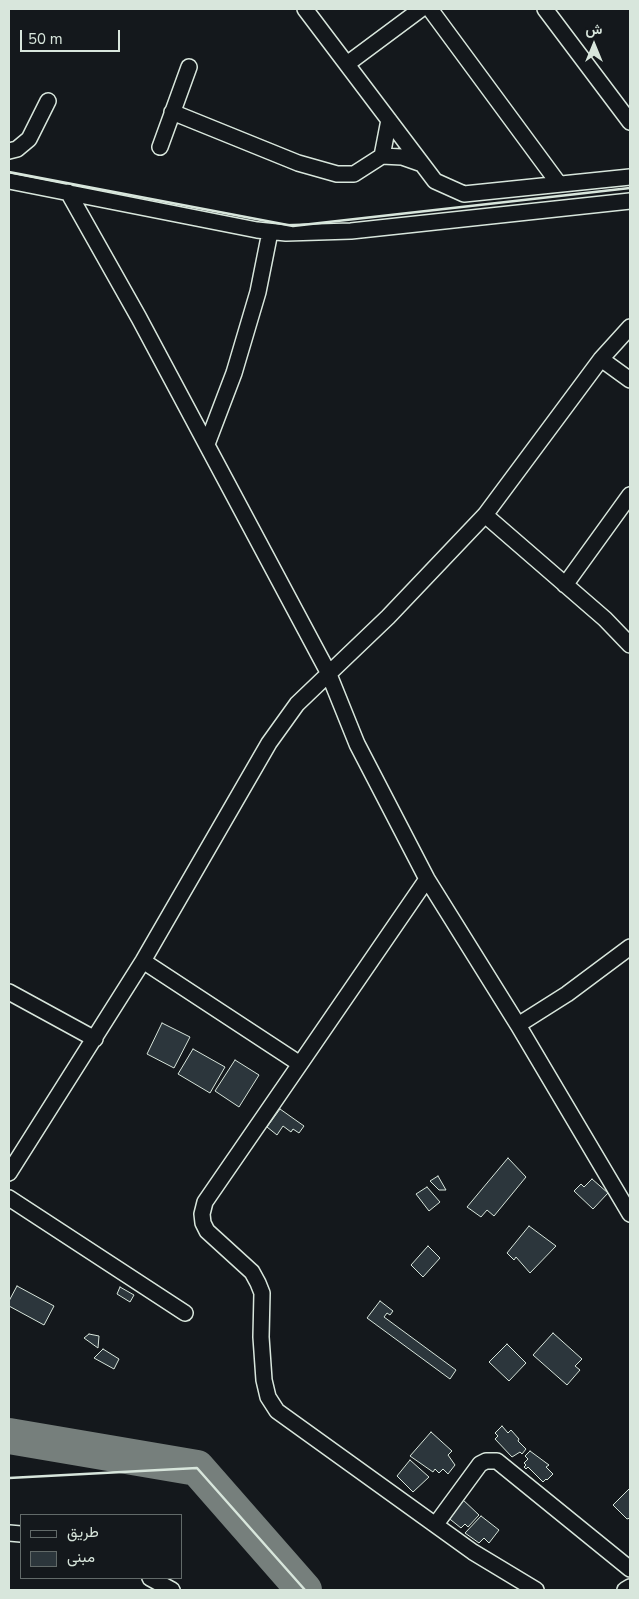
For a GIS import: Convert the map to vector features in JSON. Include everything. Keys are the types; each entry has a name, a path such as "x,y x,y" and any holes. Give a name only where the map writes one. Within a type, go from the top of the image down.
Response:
{"street":[{"path":"306,9 435,180 464,194 630,177"},
{"path":"347,64 421,9"},
{"path":"430,9 559,184"},
{"path":"545,9 630,122"},
{"path":"160,147 189,68"},
{"path":"9,151 16,149 29,139 48,101"},
{"path":"172,112 298,163 336,174 354,174 382,156 402,157 422,164"},
{"path":"382,156 389,120"},
{"path":"9,181 270,232 351,232 630,201"},
{"path":"68,192 139,318 328,672 357,744 427,879 518,1025 630,1214"},
{"path":"207,444 234,373 258,292 270,232"},
{"path":"9,1173 143,961 269,743 297,704 328,672 388,617 485,516 602,359 630,327"},
{"path":"602,359 630,380"},
{"path":"565,585 630,496"},
{"path":"485,516 565,585 630,645"},
{"path":"427,879 310,1054 300,1064 205,1202 202,1223 207,1231 252,1272 262,1293 261,1337 264,1380 268,1397 277,1411 473,1552 536,1590"},
{"path":"518,1025 567,994 630,948"},
{"path":"143,961 300,1064"},
{"path":"9,992 95,1039"},
{"path":"9,1198 185,1313"},
{"path":"436,1524 480,1464 486,1461 497,1462 630,1569"},
{"path":"152,1579 172,1590"},
{"path":"625,1590 630,1587"}],"building":[{"path":"162,1023 190,1037 174,1068 147,1054"},
{"path":"193,1049 225,1067 210,1093 178,1074"},
{"path":"235,1060 259,1075 239,1107 215,1091"},
{"path":"280,1109 304,1126 299,1133 293,1129 291,1132 283,1126 277,1135 267,1127"},
{"path":"508,1158 526,1177 494,1216 487,1210 481,1217 467,1207"},
{"path":"438,1176 446,1190 439,1190 430,1181"},
{"path":"592,1179 608,1193 593,1209 574,1191 581,1184 584,1187"},
{"path":"427,1187 440,1202 429,1211 416,1194"},
{"path":"529,1226 556,1246 530,1273 516,1257 514,1260 507,1253"},
{"path":"428,1246 440,1258 423,1277 411,1265"},
{"path":"17,1286 54,1306 44,1325 9,1306 9,1301"},
{"path":"120,1287 134,1295 130,1302 117,1294"},
{"path":"380,1301 393,1311 390,1315 387,1313 384,1317 456,1370 450,1379 367,1318"},
{"path":"553,1333 582,1359 575,1366 580,1370 567,1385 533,1355"},
{"path":"89,1334 99,1336 98,1348 84,1338"},
{"path":"507,1344 526,1363 509,1381 489,1362"},
{"path":"103,1349 119,1359 114,1369 94,1358"},
{"path":"502,1426 508,1433 511,1430 519,1439 518,1441 526,1449 522,1454 520,1452 512,1457 495,1439 498,1436 495,1433"},
{"path":"431,1432 452,1451 448,1455 455,1465 448,1474 443,1469 439,1473 435,1469 433,1472 410,1456"},
{"path":"530,1451 549,1465 546,1467 553,1474 543,1482 528,1467 526,1469 524,1467 526,1465 524,1463 528,1459 525,1456"},
{"path":"410,1460 429,1477 413,1492 397,1476"},
{"path":"630,1488 630,1518 627,1519 613,1505"},
{"path":"461,1498 479,1515 468,1527 465,1524 461,1528 446,1516"},
{"path":"481,1516 499,1530 489,1543 484,1538 479,1543 465,1533"}],"taxiway":[{"path":"9,1436 197,1468 304,1590"}],"wall":[{"path":"9,172 293,226 630,188"},
{"path":"9,1478 197,1468 305,1590"}]}
